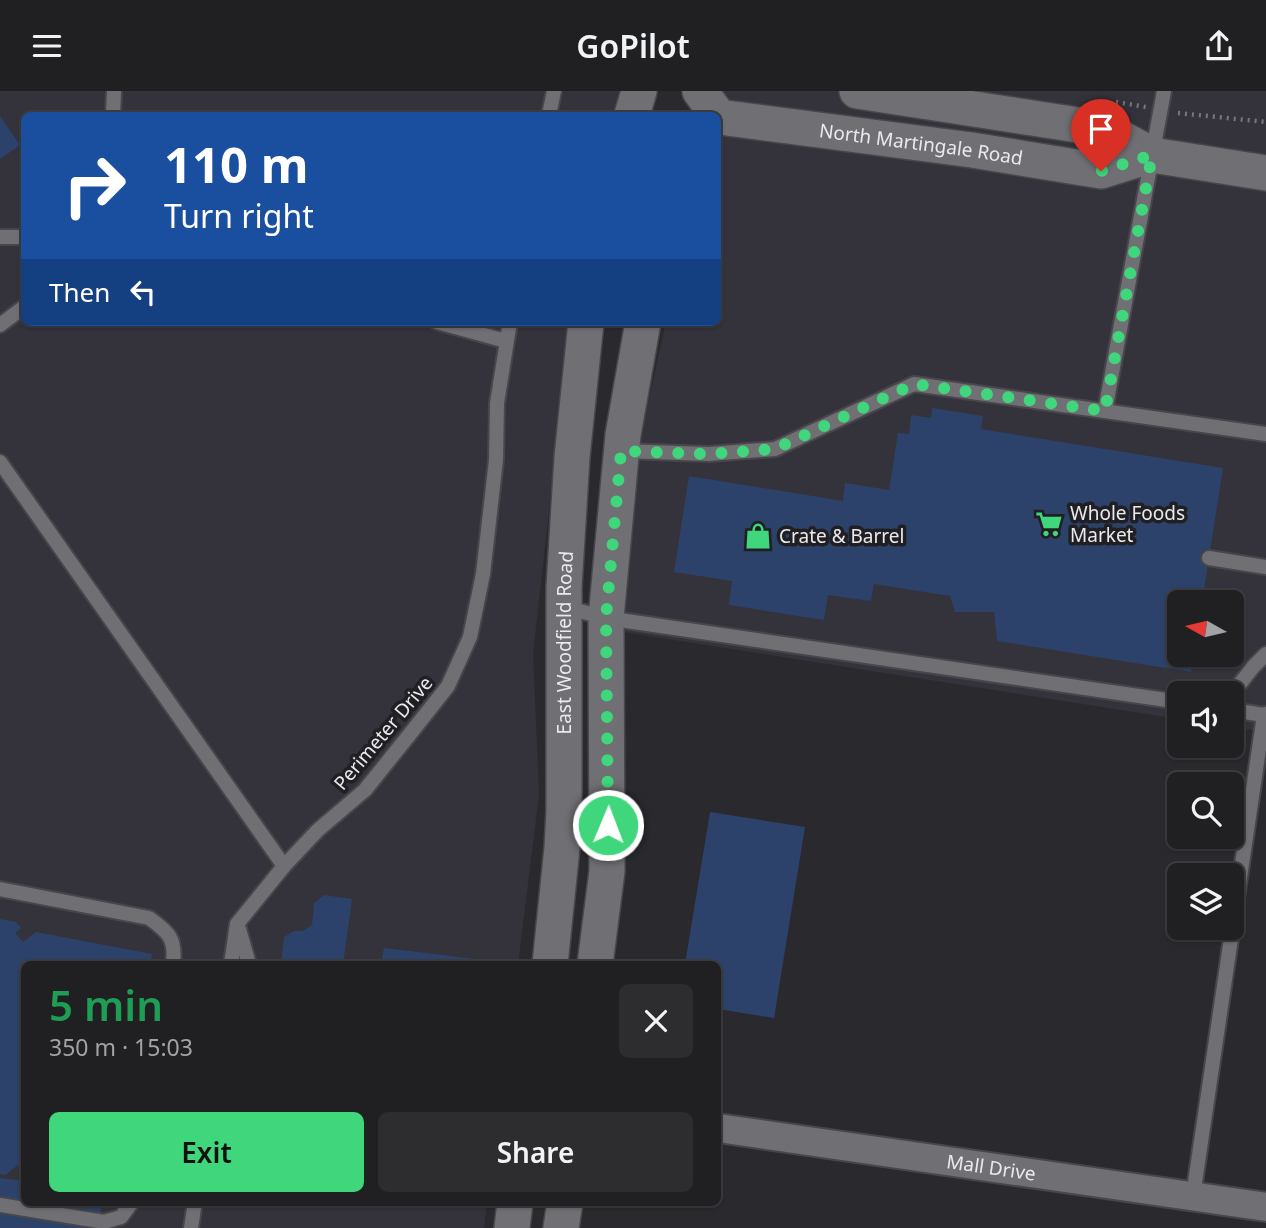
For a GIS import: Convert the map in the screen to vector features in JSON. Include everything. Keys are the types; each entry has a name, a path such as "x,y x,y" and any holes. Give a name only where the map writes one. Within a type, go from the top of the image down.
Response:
{"street":[{"path":"633,112 639,91"},
{"path":"686,112 690,91"},
{"name":"North Martingale Road","path":"700,91 715,112"},
{"name":"North Martingale Road","path":"857,91 1104,129 1152,155 1266,173"},
{"name":"North Martingale Road","path":"721,117 972,150 1101,171 1152,155"},
{"name":"East Woodfield Road","path":"550,961 562,848 565,773 564,607 572,457 586,326"},
{"name":"East Woodfield Road","path":"595,961 607,871 606,618 621,451 642,326"},
{"name":"Mall Drive","path":"721,1128 1266,1207"},
{"path":"512,1228 515,1206"},
{"path":"561,1228 564,1206"}],"lane":[{"path":"113,112 114,91"},
{"path":"550,112 554,91"},
{"path":"1105,411 1164,91"},
{"path":"0,237 21,237"},
{"path":"0,325 21,309"},
{"path":"452,326 506,341"},
{"name":"Perimeter Drive","path":"237,924 284,866 318,831 365,790 448,686 470,637 483,573 496,460 497,403 509,326"},
{"path":"621,451 709,454 775,449 914,384 1266,433"},
{"path":"0,462 284,866"},
{"path":"1209,558 1266,567"},
{"path":"564,607 606,618 1167,700"},
{"path":"1242,681 1266,654"},
{"path":"1193,1196 1265,714 1244,711"},
{"path":"0,889 149,918 165,929 173,942 173,961"},
{"path":"231,961 237,924"},
{"path":"237,924 248,961"},
{"path":"0,1205 104,1222 121,1217 129,1206"}],"path":[{"path":"1190,114 1266,122"}],"shaded area":[{"path":"0,91 627,91 622,112 21,112 21,326 570,326 533,654 539,795 518,961 21,961 21,1206 487,1206 484,1228 0,1228"},
{"path":"717,91 1266,91 1266,732 1244,729 1244,681 1167,681 1167,717 598,628 665,326 721,326 721,112 717,112"}],"building":[{"path":"0,116 20,145 0,159"},
{"name":"Whole Foods Market","path":"932,408 983,416 981,429 1223,468 1204,590 1167,590 1167,667 1192,667 1191,672 997,641 994,612 955,612 950,596 874,584 871,601 828,595 824,620 729,605 732,581 674,572 689,476 843,501 845,483 889,490 898,433 909,434 911,415 931,418"},
{"path":"710,812 805,827 774,1018 721,1009 721,961 685,961"},
{"path":"324,895 352,899 343,961 281,961 284,937 312,925 314,903"},
{"path":"0,919 16,922 21,928 15,933 23,942 36,932 152,954 151,961 21,961 21,1170 18,1165 5,1175 0,1174"},
{"path":"384,948 484,960 484,961 382,961"},
{"path":"0,1178 21,1181 21,1206 101,1206 98,1228 0,1228"}],"place":[{"name":"Whole Foods Market","path":"1049,524"},
{"name":"Crate & Barrel","path":"758,536"}],"route":[{"path":"608,825 606,618 621,451 709,454 775,449 914,384 1105,411 1152,155 1101,171"}]}
